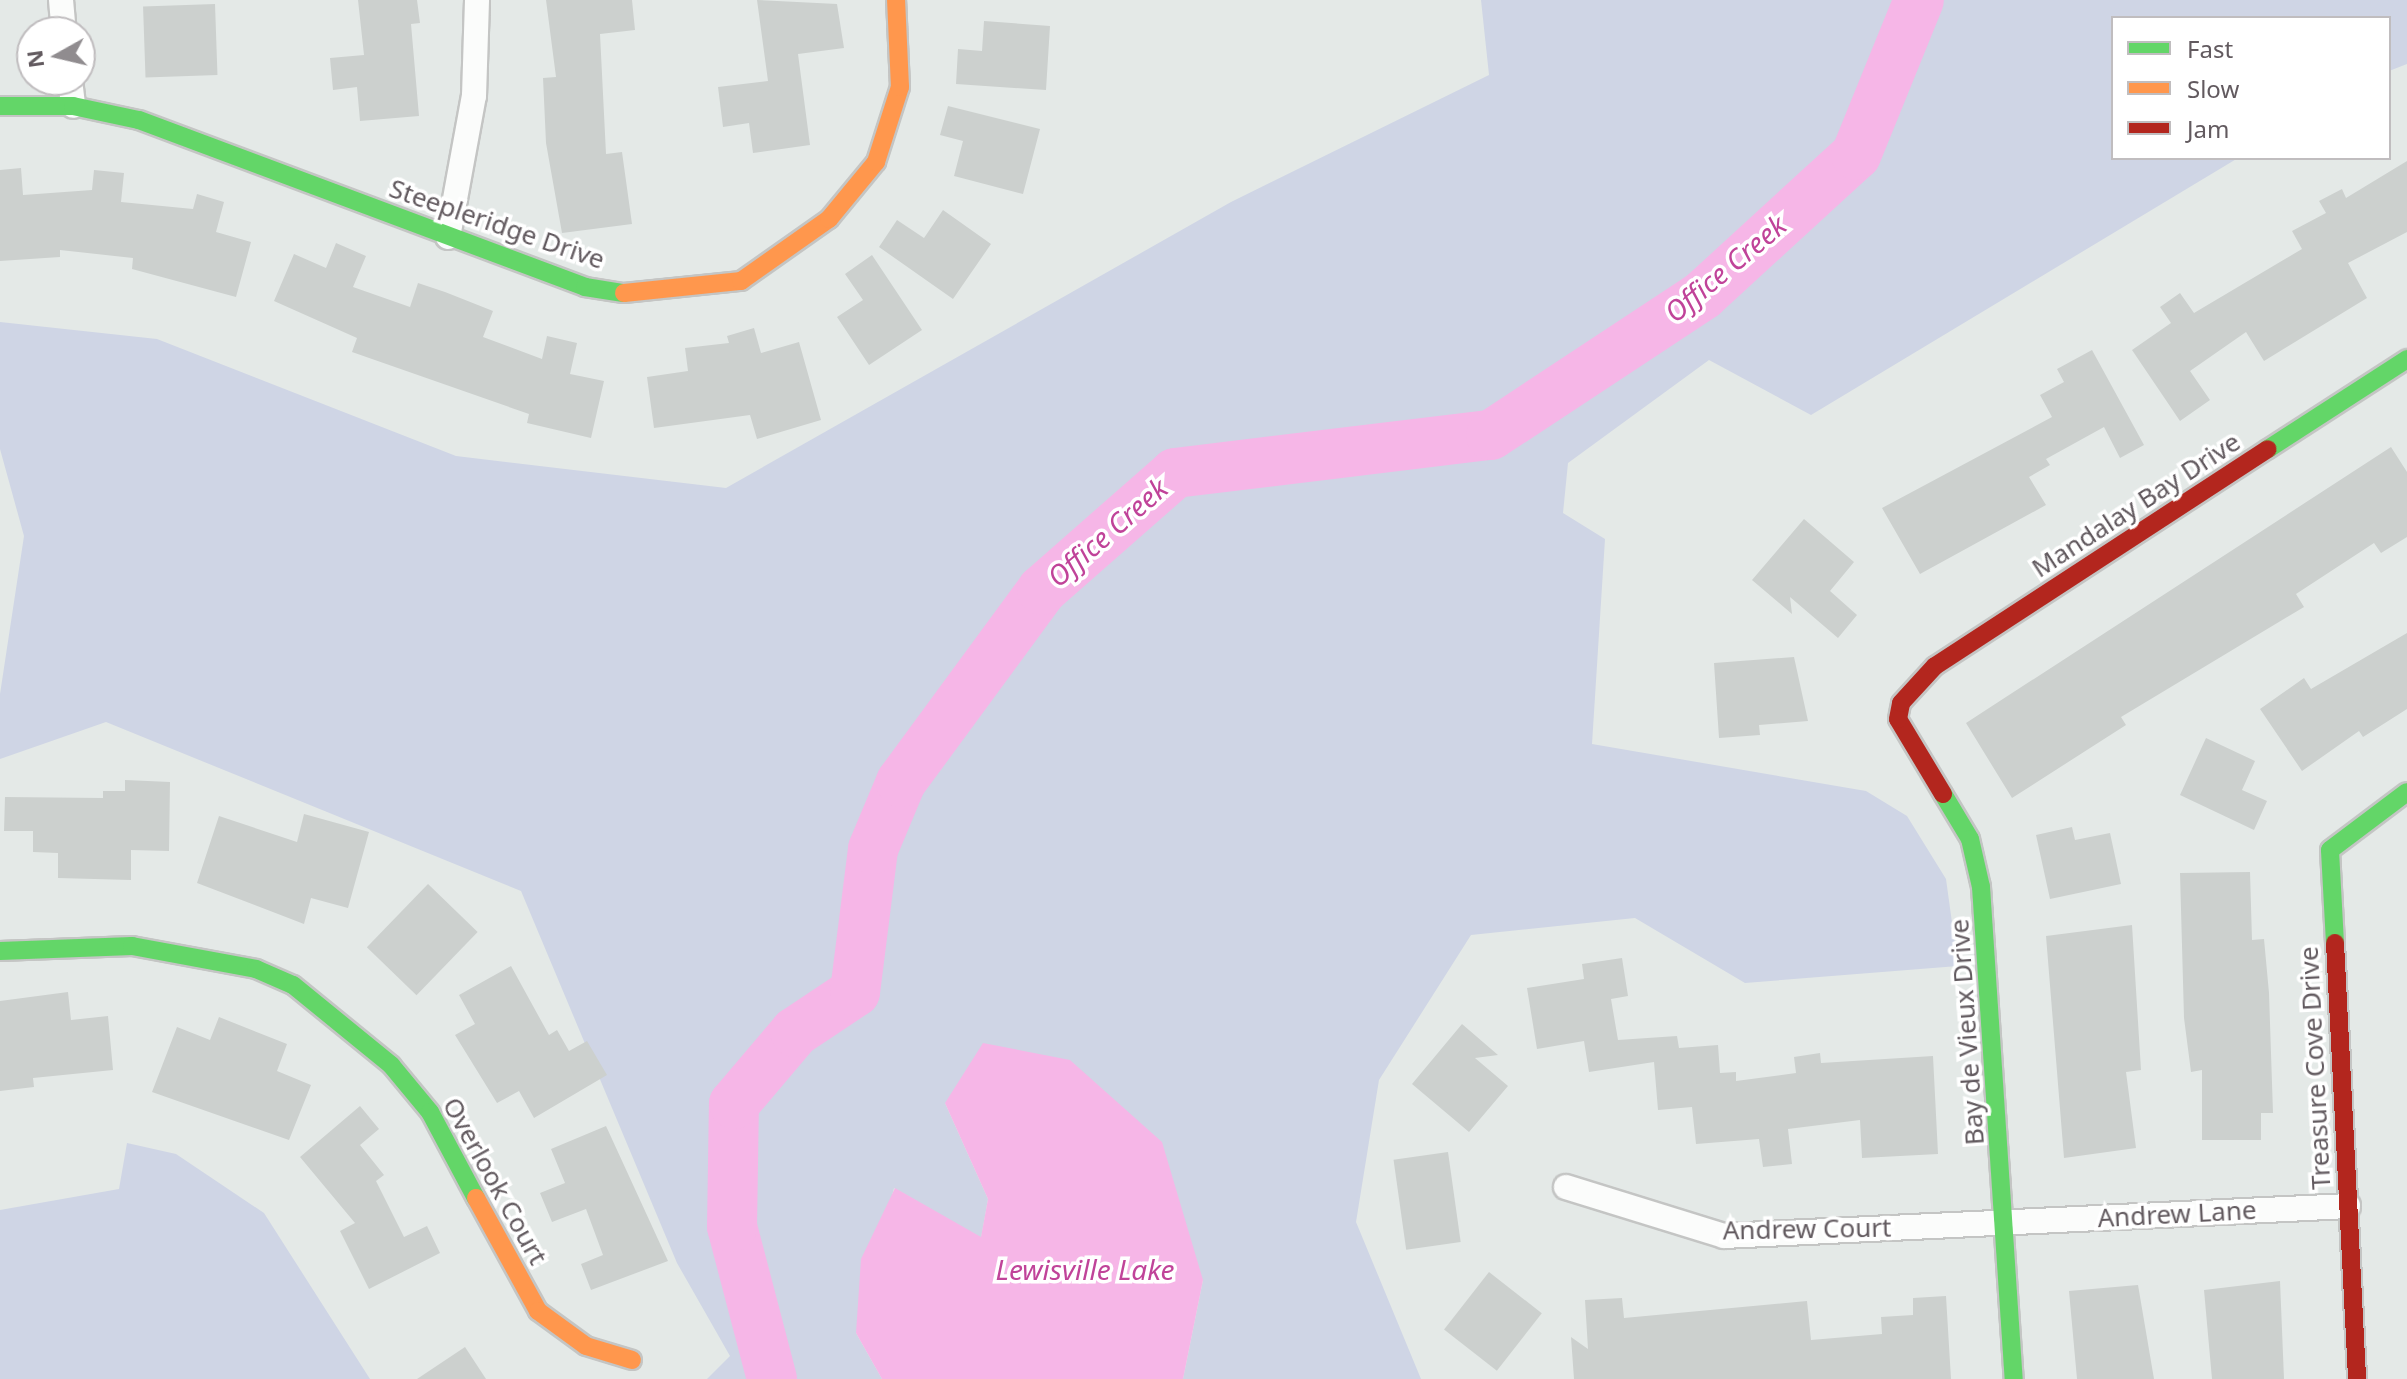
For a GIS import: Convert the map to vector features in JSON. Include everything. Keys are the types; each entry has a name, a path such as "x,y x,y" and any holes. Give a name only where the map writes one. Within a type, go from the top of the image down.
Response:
{"street":[{"path":"448,237 474,96 477,0"},
{"name":"Steepleridge Drive","path":"0,106 73,106 139,120 585,287 639,296 741,281 829,219 876,162 900,87 896,0"},
{"path":"72,96 73,106"},
{"name":"Mandalay Bay Drive","path":"1901,703 1935,666 2407,359"},
{"name":"Bay de Vieux Drive","path":"1901,703 1898,719 1970,839 1981,887 2006,1221 2014,1379"},
{"name":"Treasure Cove Drive","path":"2357,1379 2330,850 2407,792"},
{"name":"Overlook Court","path":"0,951 132,946 256,969 293,985 391,1065 430,1112 538,1311 586,1346 632,1360"},
{"name":"Andrew Court","path":"1566,1187 1724,1236 2006,1221"},
{"name":"Andrew Lane","path":"2006,1221 2348,1206"}],"shaded area":[{"path":"1481,0 2407,0 2407,64 2391,70 2391,16 2111,16 2111,160 2235,160 1811,415 1709,360 1568,463 1563,513 1605,539 1592,744 1866,791 1907,816 1946,879 1958,966 1745,983 1635,918 1471,935 1379,1080 1356,1222 1421,1379 1183,1379 1203,1280 945,1103 988,1199 981,1238 894,1188 856,1333 882,1379 707,1379 730,1356 677,1263 521,891 106,722 0,759 0,694 24,536 0,449 0,322 157,339 456,456 726,488 1231,202 1489,75"},
{"path":"127,1143 176,1154 264,1213 370,1379 0,1379 0,1210 119,1189"}],"water":[{"name":"Lewisville Lake","path":"983,1043 1070,1060 1162,1142 1203,1280 1183,1379 882,1379 856,1333 861,1259 895,1188 981,1237 988,1199 945,1103"}],"building":[{"path":"358,0 417,0 420,23 411,24 419,116 360,121 357,87 333,90 330,58 364,55"},
{"path":"546,0 632,0 635,30 600,34 606,154 622,152 632,224 562,233 546,143 543,78 556,77"},
{"path":"757,0 837,4 844,48 798,54 810,145 753,153 749,123 723,127 718,87 768,81"},
{"path":"215,4 217,75 146,77 143,7"},
{"path":"984,21 1050,26 1046,90 956,84 958,49 982,51"},
{"path":"948,106 1040,129 1023,194 954,176 963,141 940,135"},
{"path":"2407,161 2407,232 2348,263 2367,298 2264,361 2246,332 2190,371 2210,400 2180,421 2132,350 2171,323 2160,307 2180,293 2194,313 2302,249 2292,231 2326,213 2319,201 2342,189 2346,198"},
{"path":"21,168 23,195 92,190 94,170 124,173 121,202 193,209 197,194 224,202 216,232 251,242 236,297 132,269 133,258 60,250 60,257 0,261 0,170"},
{"path":"943,210 991,244 953,299 879,247 897,220 924,238"},
{"path":"336,243 366,256 353,287 410,307 418,283 445,292 493,311 483,337 542,359 547,336 577,343 570,374 604,381 591,438 527,423 529,414 352,352 357,338 274,301 294,254 326,268"},
{"path":"872,255 922,330 869,365 837,317 863,300 845,274"},
{"path":"754,328 761,353 799,342 821,420 757,439 750,415 654,428 647,377 688,371 685,348 729,343 727,336"},
{"path":"2092,350 2144,445 2120,458 2104,427 2046,459 2050,465 2029,477 2046,505 1920,574 1882,508 2052,417 2040,395 2064,382 2057,369"},
{"path":"2391,447 2407,472 2407,537 2381,553 2374,543 2296,594 2304,607 2121,717 2126,725 2012,798 1966,723"},
{"path":"1804,519 1854,562 1830,591 1857,615 1838,638 1790,597 1792,614 1752,580"},
{"path":"2407,633 2407,709 2363,737 2359,731 2302,771 2260,709 2304,678 2311,689"},
{"path":"1794,657 1808,721 1759,725 1760,735 1719,738 1714,663"},
{"path":"2206,738 2255,761 2242,790 2267,801 2254,830 2180,795"},
{"path":"125,780 170,782 169,851 131,850 131,880 58,878 58,853 33,852 33,831 4,831 5,797 103,798 103,791 125,791"},
{"path":"304,814 369,832 348,908 311,898 304,924 197,883 219,816 297,842"},
{"path":"2072,827 2075,840 2110,833 2121,884 2050,899 2036,835"},
{"path":"2250,872 2252,940 2264,939 2273,1113 2261,1113 2261,1140 2202,1140 2202,1070 2191,1072 2184,1018 2180,873"},
{"path":"428,884 478,932 417,995 367,947"},
{"path":"2132,925 2141,1070 2126,1072 2136,1148 2064,1158 2046,936"},
{"path":"1622,958 1628,996 1611,999 1618,1040 1677,1036 1679,1048 1718,1045 1720,1073 1736,1072 1736,1081 1796,1073 1794,1057 1820,1053 1821,1063 1933,1056 1938,1154 1862,1158 1860,1120 1788,1129 1792,1164 1763,1167 1759,1139 1696,1144 1692,1107 1658,1110 1654,1062 1589,1072 1584,1041 1537,1049 1527,988 1584,979 1582,964"},
{"path":"511,966 549,1035 557,1030 569,1051 587,1041 607,1075 534,1118 519,1091 497,1103 455,1035 475,1024 459,995"},
{"path":"68,992 71,1020 108,1016 113,1070 33,1078 34,1087 0,1091 0,1001"},
{"path":"219,1017 287,1044 277,1071 311,1085 289,1140 152,1092 177,1027 210,1040"},
{"path":"1462,1024 1498,1055 1475,1058 1508,1086 1469,1132 1412,1084"},
{"path":"360,1106 379,1129 360,1145 384,1175 376,1181 404,1237 427,1226 440,1253 369,1289 340,1231 355,1223 300,1157"},
{"path":"606,1126 668,1261 591,1290 581,1264 603,1255 586,1209 552,1222 540,1193 565,1183 551,1149"},
{"path":"1448,1152 1461,1242 1406,1250 1394,1160"},
{"path":"1489,1272 1542,1313 1497,1371 1444,1330"},
{"path":"2280,1281 2284,1379 2212,1379 2204,1290"},
{"path":"2138,1285 2154,1379 2077,1379 2069,1291"},
{"path":"1946,1296 1951,1379 1574,1379 1571,1337 1588,1349 1585,1300 1622,1298 1624,1318 1807,1301 1811,1340 1882,1334 1881,1317 1913,1315 1913,1298"},
{"path":"465,1347 486,1379 417,1379"}],"waterway":[{"name":"Office Creek","path":"772,1379 732,1227 734,1104 795,1032 855,992 873,849 901,782 1042,590 1175,473 1491,435 1703,295 1856,155 1919,0"}],"traffic: fast":[{"path":"0,106 73,106 139,120 585,287 624,293"},
{"path":"2268,449 2407,359"},
{"path":"2335,943 2330,850 2407,792"},
{"path":"1943,794 1970,839 1981,887 2014,1379"},
{"path":"0,951 132,946 256,969 293,985 391,1065 430,1112 476,1198"}],"traffic: slow":[{"path":"624,293 741,281 829,219 876,162 900,87 896,0"},
{"path":"476,1198 538,1311 586,1346 632,1360"}],"traffic: jam":[{"path":"1943,794 1898,719 1901,703 1935,666 2268,449"},
{"path":"2335,943 2357,1379"}]}
